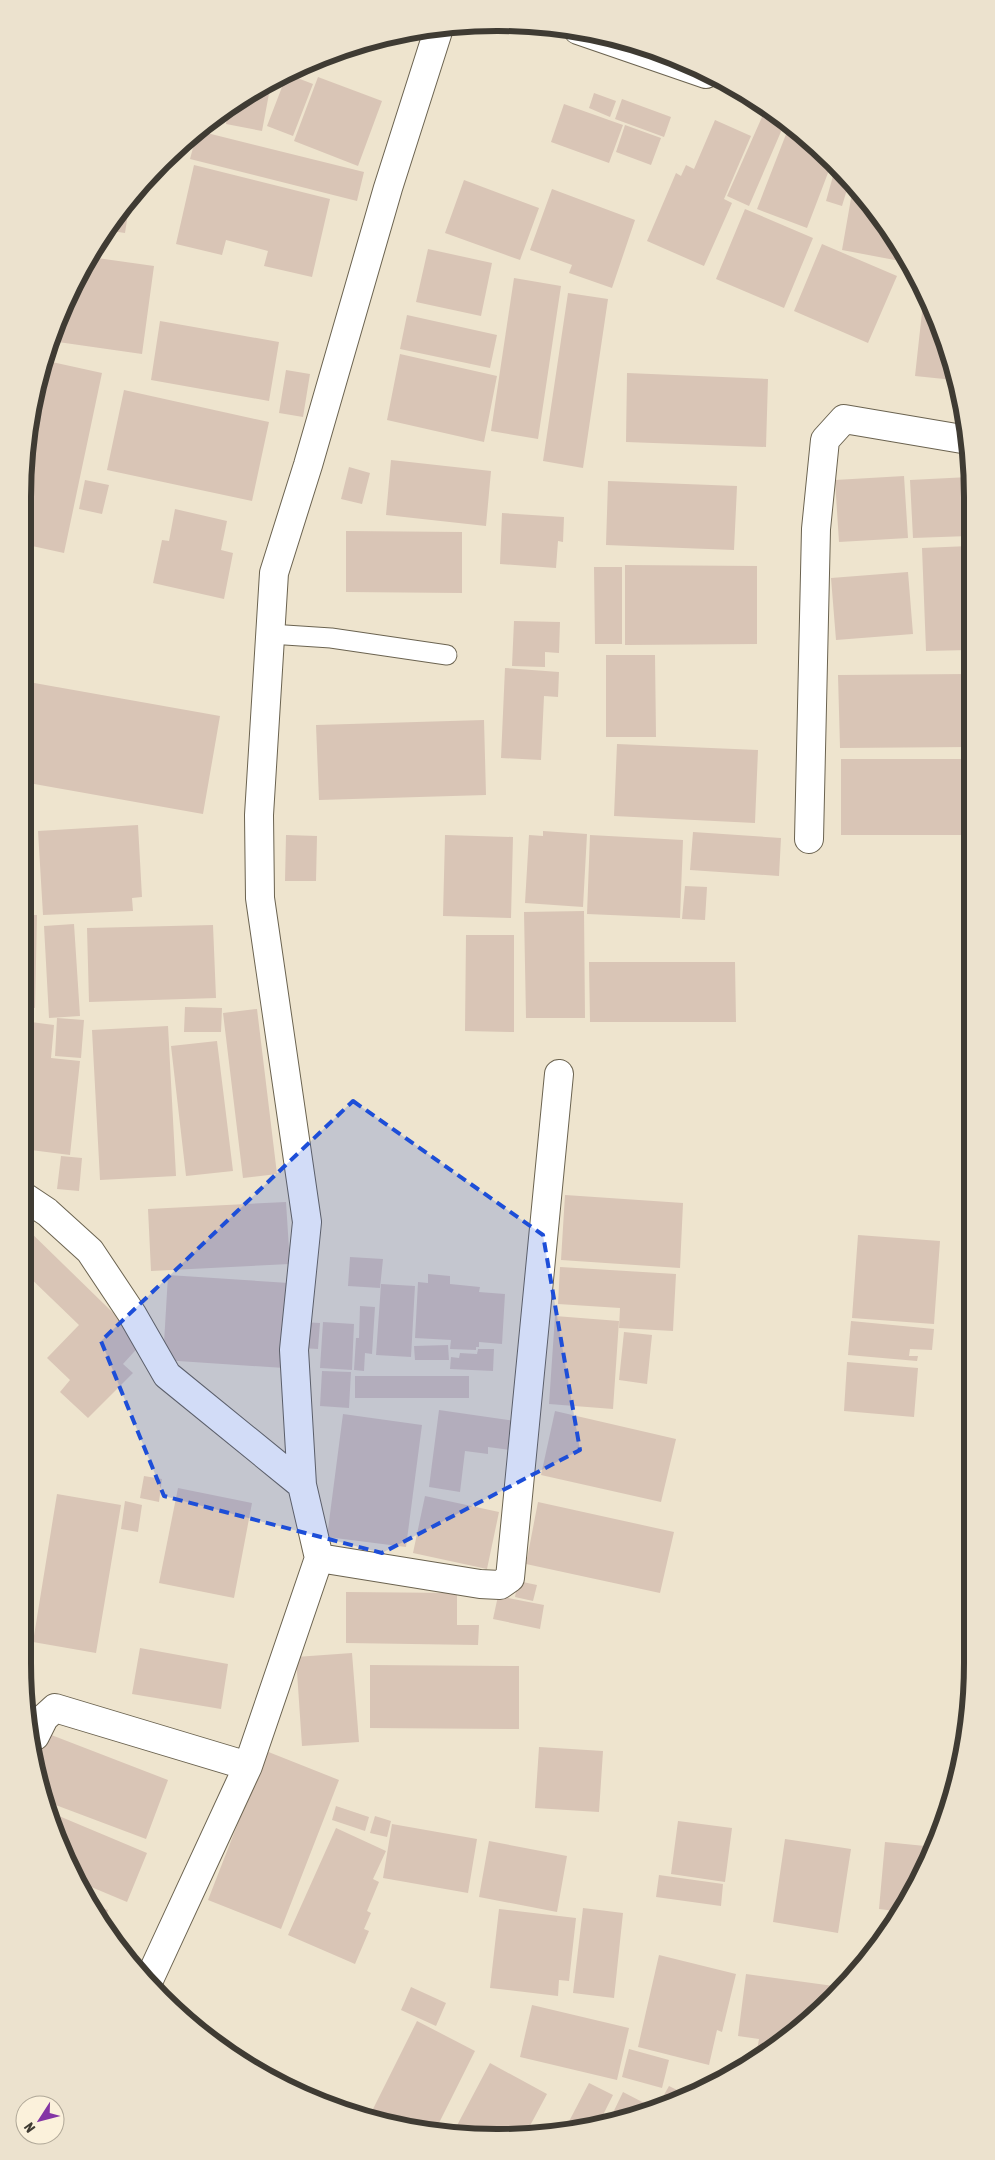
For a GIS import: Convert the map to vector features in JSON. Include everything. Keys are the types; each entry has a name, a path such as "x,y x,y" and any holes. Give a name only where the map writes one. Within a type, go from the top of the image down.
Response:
{"street":[{"path":"151,1975 248,1766 319,1558 302,1485 294,1350 307,1222 260,898 259,815 274,573 308,465 388,188 437,35"},
{"path":"809,839 816,529 825,440 844,419 960,439"},
{"path":"319,1558 480,1584 500,1585 510,1578 559,1074"},
{"path":"31,1202 47,1212 90,1251 132,1314 166,1375 302,1485"},
{"path":"37,1733 44,1718 55,1708 248,1766"}],"lane":[{"path":"270,634 331,638 447,655"}],"highlighted area":[{"path":"353,1101 543,1235 580,1450 382,1553 164,1496 101,1341"}],"building":[{"path":"295,77 313,84 293,136 267,126 283,83"},
{"path":"318,77 382,101 358,166 294,141"},
{"path":"270,91 262,131 226,124 227,118"},
{"path":"594,93 616,101 610,117 589,108"},
{"path":"622,99 671,117 664,137 615,119"},
{"path":"564,104 623,125 609,163 551,142"},
{"path":"763,115 782,129 749,206 727,196"},
{"path":"715,120 751,136 724,199 732,203 704,266 647,241 676,173 681,176 686,165 694,169"},
{"path":"625,125 661,138 651,165 616,152"},
{"path":"208,133 364,172 357,201 190,159 194,144"},
{"path":"787,133 829,170 807,228 757,209"},
{"path":"194,165 330,199 312,277 264,266 268,251 226,240 222,255 176,244"},
{"path":"833,175 847,189 842,206 826,201"},
{"path":"464,180 539,208 520,260 445,233"},
{"path":"552,189 635,220 612,288 569,273 572,265 530,250"},
{"path":"852,195 885,238 899,261 842,250"},
{"path":"745,209 813,238 784,308 716,279"},
{"path":"128,214 125,233 115,231"},
{"path":"822,244 897,276 868,343 794,311"},
{"path":"428,249 492,263 481,316 416,302"},
{"path":"98,258 154,266 142,354 58,342 79,291"},
{"path":"514,278 561,286 538,439 491,431"},
{"path":"568,293 608,299 583,468 543,461"},
{"path":"923,306 939,348 949,379 915,376"},
{"path":"407,315 497,335 490,368 400,349"},
{"path":"160,321 279,342 269,401 151,380"},
{"path":"400,354 497,376 484,442 387,420"},
{"path":"52,362 102,373 64,553 31,546 32,467 34,444"},
{"path":"286,370 310,374 303,417 279,413"},
{"path":"627,373 768,379 766,447 626,442"},
{"path":"124,390 269,422 252,501 107,470"},
{"path":"391,460 491,471 486,526 386,515"},
{"path":"349,467 370,473 362,504 341,499"},
{"path":"904,476 908,538 839,542 835,480"},
{"path":"963,477 964,536 913,538 910,480"},
{"path":"85,480 109,485 102,514 79,509"},
{"path":"608,481 737,486 734,550 606,545"},
{"path":"175,509 227,521 221,550 233,553 224,599 153,583 162,540 169,541"},
{"path":"502,513 564,517 563,542 558,541 556,568 500,564"},
{"path":"346,531 462,532 462,593 346,592"},
{"path":"964,546 964,650 926,651 922,548"},
{"path":"625,565 757,566 757,644 625,645"},
{"path":"594,567 622,567 622,644 595,644"},
{"path":"908,572 913,634 836,640 831,578"},
{"path":"514,621 560,622 559,653 545,652 545,667 512,666"},
{"path":"606,655 655,655 656,737 606,737"},
{"path":"505,668 559,672 558,697 544,696 541,760 501,758"},
{"path":"964,674 964,747 840,748 838,675"},
{"path":"31,682 220,716 203,814 31,783"},
{"path":"484,720 486,795 319,800 316,725"},
{"path":"617,744 758,750 755,823 614,816"},
{"path":"841,759 964,759 964,835 841,835"},
{"path":"138,825 142,897 132,898 133,911 43,915 38,831"},
{"path":"543,831 587,834 583,907 525,903 529,835 543,836"},
{"path":"693,832 781,838 779,876 690,870"},
{"path":"286,835 317,836 316,881 285,881"},
{"path":"445,835 513,837 511,918 443,916"},
{"path":"590,835 683,840 680,918 587,914"},
{"path":"685,886 707,887 705,920 682,919"},
{"path":"584,911 585,1018 526,1018 524,912"},
{"path":"31,915 37,915 35,1008 31,1008"},
{"path":"74,924 80,1016 49,1018 44,926"},
{"path":"213,925 216,998 89,1002 87,928"},
{"path":"466,935 514,935 514,1032 465,1031"},
{"path":"589,962 735,962 736,1022 590,1022"},
{"path":"185,1007 222,1008 221,1032 184,1032"},
{"path":"257,1009 277,1174 243,1178 223,1013"},
{"path":"57,1018 84,1020 81,1058 55,1056"},
{"path":"31,1022 54,1025 51,1058 80,1061 70,1155 31,1150"},
{"path":"168,1026 176,1176 100,1180 92,1030"},
{"path":"217,1041 233,1171 186,1176 171,1046"},
{"path":"61,1156 82,1158 79,1191 57,1189"},
{"path":"565,1195 683,1203 680,1268 561,1260"},
{"path":"286,1202 290,1264 151,1271 148,1209"},
{"path":"31,1233 143,1342 123,1364 133,1373 88,1418 60,1392 70,1380 47,1358 79,1325 31,1279"},
{"path":"858,1235 940,1241 934,1324 852,1318"},
{"path":"350,1257 383,1259 380,1288 348,1286"},
{"path":"560,1267 676,1274 673,1331 619,1328 620,1308 558,1304"},
{"path":"428,1274 450,1276 450,1284 480,1287 479,1292 505,1294 502,1344 479,1342 479,1347 476,1347 476,1350 450,1349 451,1340 415,1338 418,1282 428,1283"},
{"path":"168,1275 289,1283 284,1368 163,1360"},
{"path":"381,1284 415,1286 411,1357 376,1355"},
{"path":"360,1306 375,1307 372,1354 365,1353 364,1371 354,1370 356,1338 359,1338"},
{"path":"555,1316 619,1321 613,1409 549,1404"},
{"path":"851,1321 934,1329 932,1350 910,1349 909,1356 918,1356 917,1361 848,1355"},
{"path":"302,1322 320,1323 318,1349 301,1348"},
{"path":"323,1322 354,1324 352,1370 320,1368"},
{"path":"624,1332 652,1335 647,1384 619,1380"},
{"path":"448,1345 449,1360 415,1360 414,1346"},
{"path":"478,1349 494,1349 493,1371 450,1369 451,1357 459,1358 460,1353 477,1354"},
{"path":"847,1362 918,1368 914,1417 844,1411"},
{"path":"322,1371 351,1372 349,1408 320,1406"},
{"path":"355,1376 469,1376 469,1398 355,1398"},
{"path":"439,1410 522,1422 518,1451 488,1447 488,1454 465,1451 460,1492 429,1487"},
{"path":"555,1411 676,1439 661,1502 541,1475"},
{"path":"343,1414 422,1425 406,1547 327,1537"},
{"path":"144,1476 162,1479 159,1502 140,1498"},
{"path":"178,1488 252,1503 234,1598 159,1583"},
{"path":"57,1494 121,1505 96,1653 33,1642"},
{"path":"425,1496 499,1512 487,1569 413,1553"},
{"path":"125,1501 142,1505 138,1532 121,1529"},
{"path":"538,1502 674,1532 660,1593 526,1564"},
{"path":"518,1581 537,1585 533,1601 515,1597"},
{"path":"346,1592 457,1593 457,1625 479,1625 478,1645 346,1643"},
{"path":"498,1596 544,1605 540,1629 493,1619"},
{"path":"140,1648 228,1664 221,1709 132,1694"},
{"path":"352,1653 359,1742 302,1746 296,1657"},
{"path":"370,1665 519,1666 519,1729 370,1728"},
{"path":"41,1731 168,1780 146,1839 54,1804 38,1739"},
{"path":"539,1747 603,1751 599,1812 535,1808"},
{"path":"266,1751 339,1780 281,1929 208,1900"},
{"path":"336,1806 369,1817 365,1831 332,1820"},
{"path":"57,1815 147,1853 127,1902 88,1886 79,1869"},
{"path":"375,1816 391,1821 387,1837 370,1833"},
{"path":"678,1821 732,1828 725,1882 671,1874"},
{"path":"392,1824 477,1839 468,1893 383,1878"},
{"path":"336,1828 386,1851 373,1879 379,1882 367,1911 371,1913 364,1929 369,1931 355,1964 288,1935"},
{"path":"785,1839 851,1849 838,1933 773,1922"},
{"path":"489,1841 567,1856 557,1912 479,1897"},
{"path":"885,1842 926,1846 916,1869 892,1911 879,1909"},
{"path":"659,1875 723,1884 721,1906 656,1897"},
{"path":"101,1908 108,1910 106,1916"},
{"path":"583,1908 623,1913 614,1998 573,1993"},
{"path":"499,1909 576,1918 569,1981 559,1980 558,1996 490,1988"},
{"path":"659,1955 736,1974 722,2032 717,2030 709,2065 638,2047"},
{"path":"746,1974 833,1986 805,2013 757,2050 759,2039 738,2036"},
{"path":"411,1987 446,2003 436,2026 401,2010"},
{"path":"532,2005 629,2028 617,2080 520,2057"},
{"path":"417,2021 475,2051 438,2125 372,2111"},
{"path":"629,2049 669,2060 662,2088 622,2077"},
{"path":"256,2059 321,2094 291,2081 255,2060"},
{"path":"490,2063 547,2094 529,2128 498,2129 456,2127"},
{"path":"589,2083 613,2095 602,2117 568,2123"},
{"path":"669,2086 680,2091 676,2093 662,2098"},
{"path":"623,2092 646,2104 618,2113 612,2114"}]}
